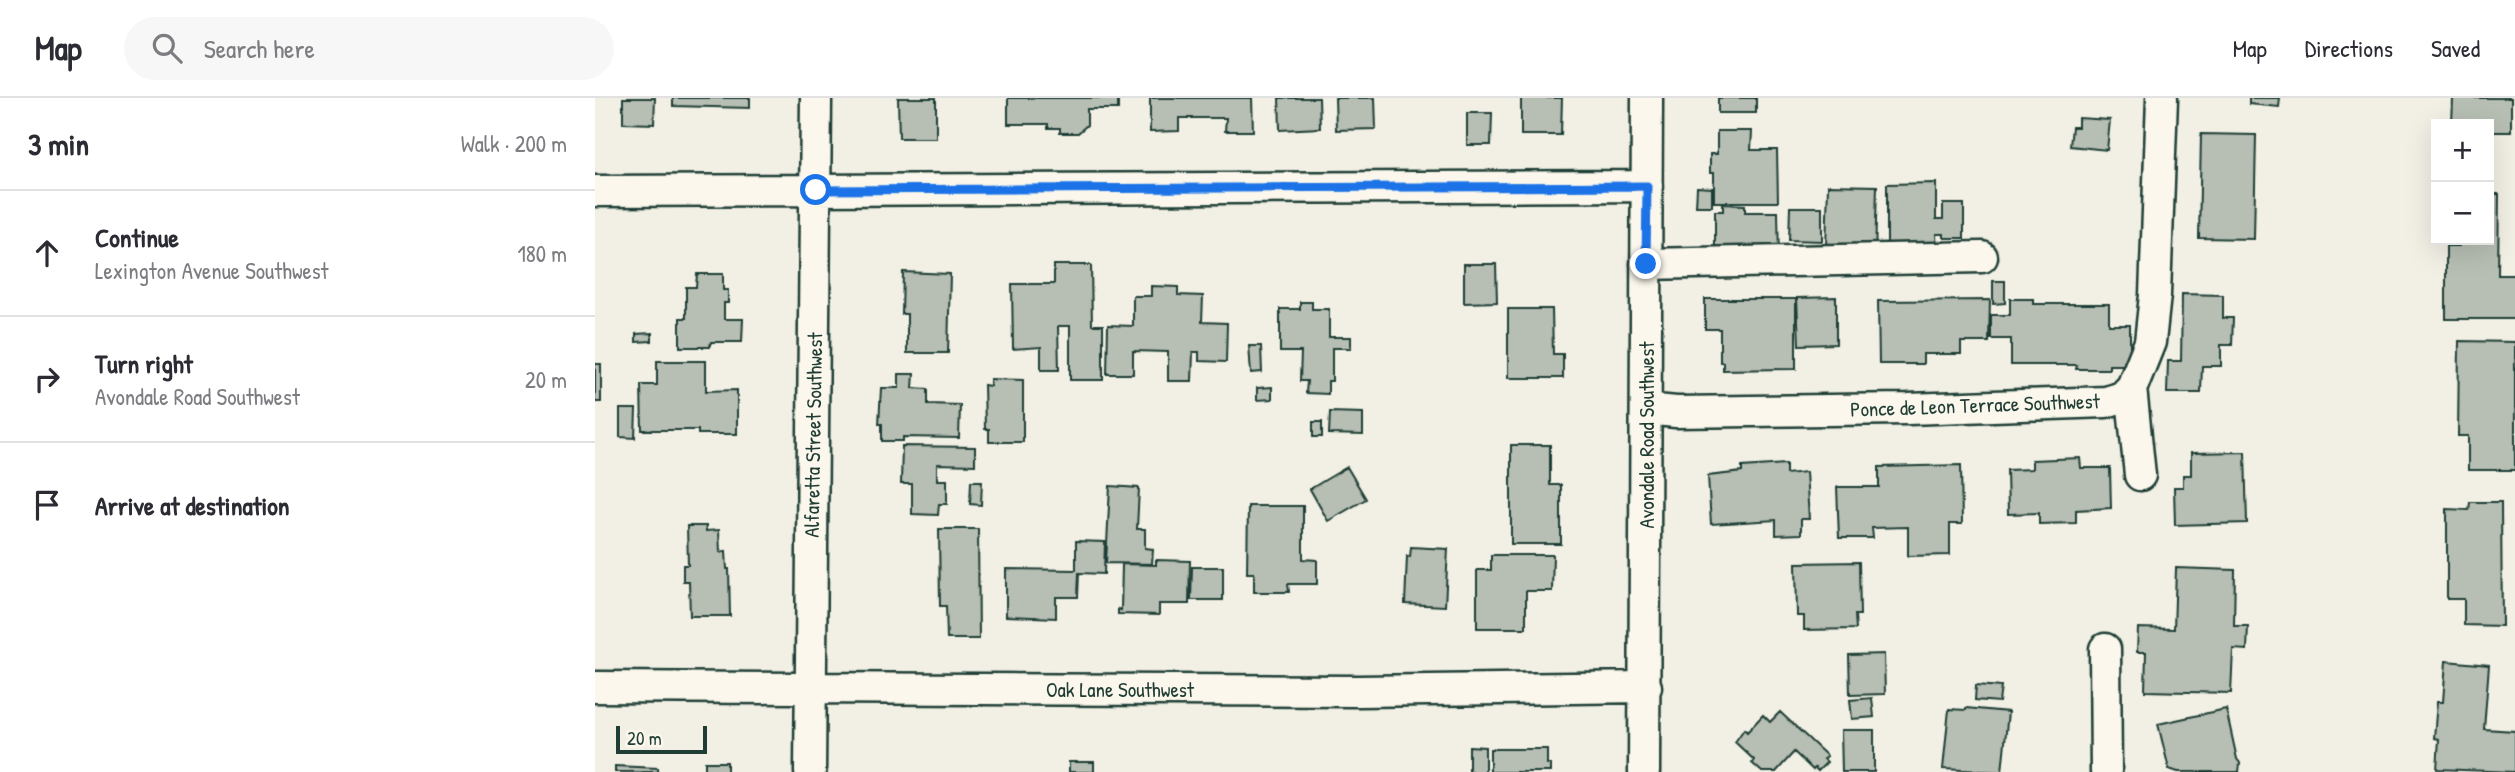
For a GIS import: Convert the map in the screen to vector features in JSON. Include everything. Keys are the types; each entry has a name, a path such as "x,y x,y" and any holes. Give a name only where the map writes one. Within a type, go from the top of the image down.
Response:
{"street":[{"name":"Alfaretta Street Southwest","path":"810,772 816,98"},
{"name":"Avondale Road Southwest","path":"1644,772 1647,98"},
{"path":"2140,475 2131,388 2150,342 2155,295 2162,98"},
{"path":"595,191 1647,186"},
{"path":"1646,264 1982,257"},
{"name":"Ponce de Leon Terrace Southwest","path":"1646,409 1676,412 1908,409 2106,402 2122,397 2131,388"},
{"path":"2105,649 2106,772"},
{"name":"Oak Lane Southwest","path":"595,687 1359,691 1646,687"}],"building":[{"path":"623,98 655,98 654,124 623,123"},
{"path":"673,98 750,98 750,108 673,106"},
{"path":"898,98 936,98 936,138 899,138"},
{"path":"1008,98 1118,98 1118,109 1087,109 1087,125 1078,133 1060,133 1060,128 1048,128 1048,124 1008,124"},
{"path":"1150,98 1252,98 1253,131 1225,131 1226,118 1179,118 1179,131 1150,132"},
{"path":"1279,98 1319,98 1320,128 1280,130"},
{"path":"1335,98 1375,98 1376,129 1336,130"},
{"path":"1521,98 1562,98 1561,135 1521,135"},
{"path":"1718,98 1756,98 1756,113 1718,113"},
{"path":"2249,98 2280,98 2279,107 2249,104"},
{"path":"2453,98 2511,98 2511,132 2494,132 2494,119 2452,119"},
{"path":"1467,113 1492,113 1491,145 1467,145"},
{"path":"2078,118 2110,120 2107,150 2070,146 2072,127 2078,127"},
{"path":"1717,131 1752,131 1751,150 1777,150 1778,202 1714,202 1714,173 1710,173 1710,154 1717,154"},
{"path":"2201,134 2256,135 2254,239 2199,238"},
{"path":"1936,183 1936,219 1943,219 1943,204 1964,204 1964,238 1944,238 1944,234 1936,234 1937,251 1887,252 1887,184"},
{"path":"1828,185 1877,186 1875,257 1826,248"},
{"path":"1697,187 1712,188 1712,206 1696,206"},
{"path":"2494,194 2499,194 2498,275 2515,275 2515,319 2446,319 2446,246 2494,245"},
{"path":"1723,204 1745,205 1745,212 1778,212 1779,261 1715,261 1715,211 1723,211"},
{"path":"1790,207 1822,207 1822,241 1789,240"},
{"path":"1464,264 1496,264 1497,302 1464,303"},
{"path":"1054,265 1091,265 1092,325 1103,325 1103,380 1070,380 1070,326 1058,326 1059,370 1041,370 1041,347 1013,349 1012,284 1054,284"},
{"path":"903,272 950,274 948,353 907,353 907,314 902,314"},
{"path":"697,274 723,274 723,290 728,290 728,303 724,303 724,319 743,319 742,342 711,342 710,347 680,347 680,318 686,318 686,287 696,287"},
{"path":"1993,281 2005,281 2005,303 1993,304"},
{"path":"1151,286 1178,287 1178,295 1203,296 1202,322 1227,323 1226,362 1199,361 1199,352 1193,352 1192,381 1168,381 1168,352 1133,351 1133,374 1107,374 1108,325 1133,326 1133,296 1151,296"},
{"path":"2182,294 2223,295 2223,318 2233,318 2232,345 2221,345 2221,366 2202,366 2201,393 2167,393 2168,361 2181,361"},
{"path":"1836,297 1836,344 1799,345 1797,298"},
{"path":"1705,299 1796,299 1796,369 1723,370 1723,362 1720,362 1720,329 1705,329"},
{"path":"2010,299 2034,299 2034,304 2109,304 2109,325 2130,325 2130,365 2109,365 2109,369 2076,369 2077,365 2011,365 2011,339 1991,339 1991,315 2010,315"},
{"path":"1990,300 1989,342 1961,342 1961,354 1923,354 1923,364 1879,364 1878,301"},
{"path":"1300,302 1312,302 1312,309 1329,309 1329,337 1351,337 1351,348 1332,348 1332,381 1328,381 1328,394 1306,393 1307,381 1300,381 1301,352 1280,352 1280,309 1300,309"},
{"path":"1508,309 1552,309 1553,354 1563,354 1563,378 1508,378"},
{"path":"652,333 652,341 636,342 636,334"},
{"path":"2459,341 2515,342 2515,470 2468,470 2468,436 2458,436"},
{"path":"1249,346 1261,346 1262,372 1251,373"},
{"path":"657,361 706,361 706,391 737,390 737,434 698,434 698,430 642,430 641,385 657,385"},
{"path":"595,364 601,364 601,402 595,402"},
{"path":"899,374 914,374 913,388 928,389 928,404 960,405 959,438 903,437 903,441 882,441 882,424 879,424 881,388 899,388"},
{"path":"990,379 1023,380 1023,442 989,442 989,429 985,429 984,385 990,386"},
{"path":"1272,387 1272,399 1257,400 1257,388"},
{"path":"620,409 636,409 635,438 620,437"},
{"path":"1330,412 1363,413 1363,435 1329,434"},
{"path":"1313,422 1322,422 1322,437 1313,437"},
{"path":"1511,445 1550,445 1550,485 1561,485 1561,544 1511,544"},
{"path":"902,446 975,447 975,465 937,464 937,480 947,480 947,504 939,504 938,515 912,514 912,484 901,484"},
{"path":"2245,452 2247,523 2175,525 2174,487 2183,487 2183,475 2191,475 2191,453"},
{"path":"2080,458 2081,468 2110,468 2111,508 2076,510 2076,523 2039,524 2039,513 2008,514 2007,470 2032,469 2032,460"},
{"path":"1786,464 1786,474 1806,472 1809,519 1801,519 1801,534 1776,535 1776,520 1711,524 1708,476 1742,472 1742,467"},
{"path":"1961,465 1962,524 1950,524 1950,555 1908,556 1908,527 1872,528 1873,538 1839,538 1837,487 1879,487 1879,467"},
{"path":"1347,467 1366,499 1328,521 1310,489"},
{"path":"971,481 982,481 981,505 970,504"},
{"path":"1110,486 1139,488 1137,529 1145,529 1145,548 1153,549 1152,564 1106,563"},
{"path":"2470,502 2501,502 2502,626 2464,625 2464,599 2447,599 2447,509 2469,510"},
{"path":"1248,506 1303,506 1303,559 1317,560 1317,584 1288,584 1289,592 1254,592 1254,573 1247,573"},
{"path":"687,526 706,526 706,531 719,530 720,552 726,551 729,569 730,616 690,616 689,581 683,581 683,565 688,565"},
{"path":"939,529 978,529 979,639 947,639 946,606 940,606"},
{"path":"1076,541 1105,542 1104,574 1079,573 1078,597 1056,597 1056,618 1006,616 1006,569 1076,570"},
{"path":"1411,547 1448,549 1445,606 1405,604 1407,556 1410,557"},
{"path":"1491,555 1553,555 1552,591 1526,591 1526,628 1477,628 1477,570 1491,570"},
{"path":"1156,560 1190,561 1189,604 1159,604 1159,615 1118,614 1118,609 1121,610 1122,564 1156,565"},
{"path":"1859,562 1860,615 1855,615 1856,629 1804,630 1804,616 1797,616 1796,563"},
{"path":"1192,567 1223,567 1223,600 1191,600"},
{"path":"2176,568 2235,570 2234,626 2248,626 2247,650 2233,649 2231,693 2145,691 2146,652 2137,652 2138,628 2174,629"},
{"path":"1884,654 1885,694 1850,695 1849,655"},
{"path":"2446,661 2489,665 2484,729 2515,731 2515,772 2437,769 2439,739 2434,738 2437,702 2443,702"},
{"path":"1976,685 2001,687 1999,702 1975,700"},
{"path":"1872,698 1874,717 1852,719 1850,700"},
{"path":"1949,709 2008,712 2002,772 1943,769"},
{"path":"2226,709 2240,763 2239,772 2178,772 2169,769 2158,724"},
{"path":"1780,712 1827,756 1824,759 1827,762 1818,771 1815,768 1813,770 1794,752 1776,772 1762,772 1735,742 1744,729 1747,732 1763,715 1770,722"},
{"path":"1841,730 1874,730 1874,772 1842,772"},
{"path":"1469,746 1485,747 1485,772 1469,772"},
{"path":"1490,749 1547,749 1550,772 1490,772"},
{"path":"705,762 727,762 727,772 705,772"},
{"path":"1069,762 1094,762 1094,772 1069,772"},
{"path":"615,766 658,768 658,772 615,772"}],"route":[{"path":"816,190 1647,186 1646,264"}]}
